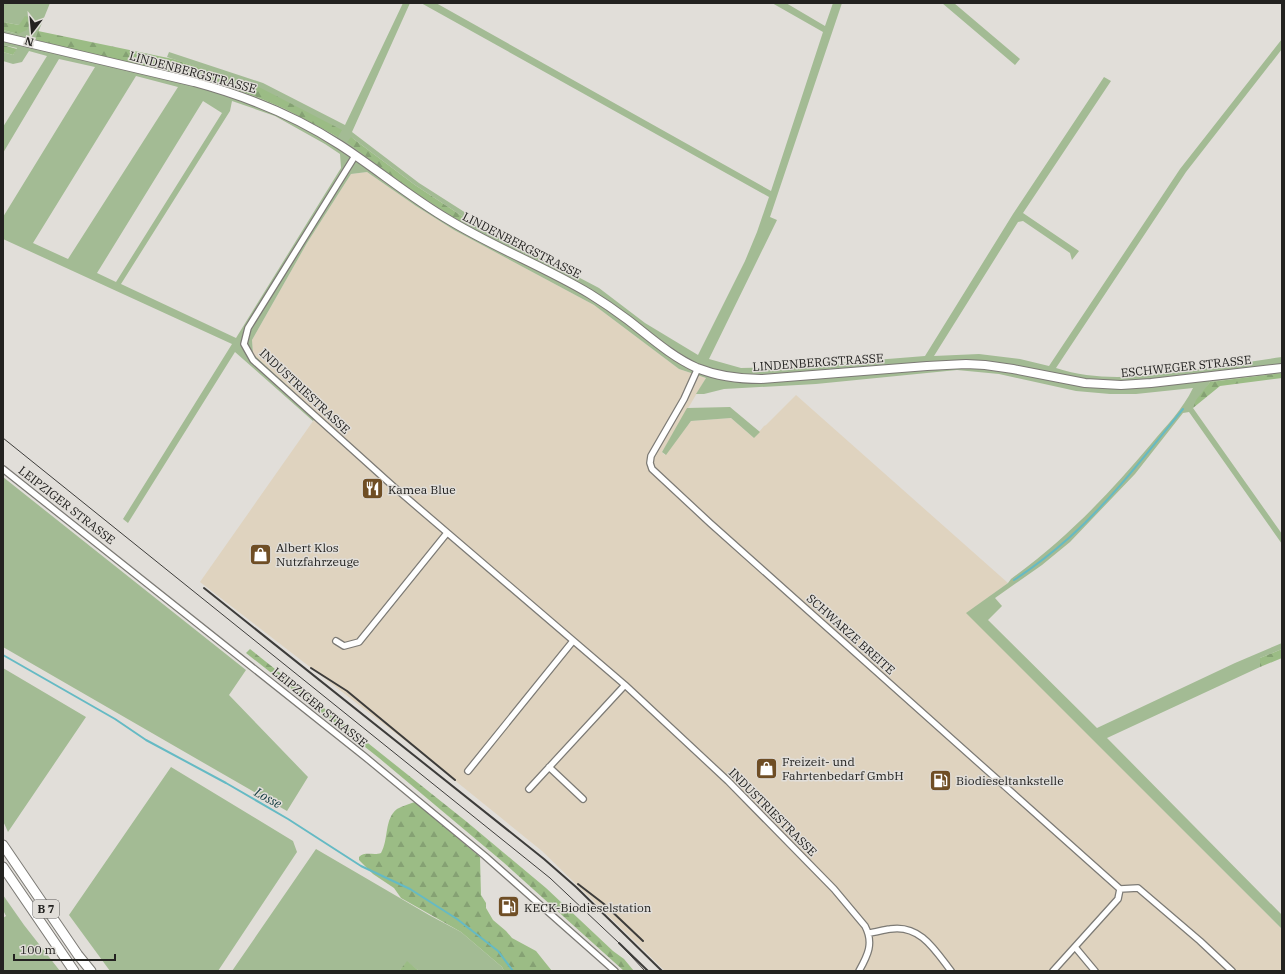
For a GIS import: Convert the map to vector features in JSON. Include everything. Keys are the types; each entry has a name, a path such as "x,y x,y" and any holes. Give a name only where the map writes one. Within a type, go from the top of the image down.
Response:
{"highway":[{"name":"B 7","path":"3,845 91,971"},
{"name":"B 7","path":"3,867 74,971"}],"main road":[{"name":"LINDENBERGSTRASSE","path":"3,37 194,82 238,95 295,118 334,141 419,201 454,223 491,244 589,294 626,318 666,349 698,368 728,376 753,379 953,364 985,365 1046,376"},
{"name":"ESCHWEGER STRASSE","path":"1046,376 1085,383 1121,385 1282,368"}],"street":[{"name":"INDUSTRIESTRASSE","path":"355,156 248,328 244,344 253,360 394,487 624,686 728,781 834,889 866,926 869,933"},
{"name":"SCHWARZE BREITE","path":"698,368 684,399 651,456 650,463 652,469 1120,889"},
{"name":"LEIPZIGER STRASSE","path":"3,469 364,756 485,856 616,971"},
{"path":"336,641 344,646 360,642 447,533"},
{"path":"468,771 573,641"},
{"path":"529,789 624,686"},
{"path":"549,767 583,799"},
{"path":"1053,971 1118,899 1120,889 1138,888 1232,971"},
{"path":"859,971 865,961 870,945 869,933 892,928 910,929 919,934 951,971"},
{"path":"1075,947 1095,971"}],"shaded area":[{"path":"367,172 454,230 594,305 679,369 706,378 662,452 665,455 691,421 731,418 754,438 764,426 796,395 1008,583 967,613 1282,929 1282,971 665,971 542,851 416,749 200,582 318,414 253,354 252,340 307,243 351,174"}],"green space":[{"path":"3,3 50,3 35,40 226,86 285,109 338,137 257,87 167,57 169,52 263,83 345,125 403,3 410,3 352,132 419,183 466,213 466,218 599,288 645,323 698,355 745,261 769,197 421,3 436,3 771,191 823,32 772,3 786,3 825,26 833,3 842,3 770,217 777,220 709,359 741,368 788,367 925,356 1013,214 1104,77 1111,81 1023,213 1079,251 1072,260 1070,253 1023,221 1018,222 934,356 979,354 1020,359 1049,366 1180,169 1282,39 1282,49 1186,172 1056,368 1073,373 1108,377 1126,377 1162,374 1282,357 1282,373 1210,382 1193,408 1282,534 1282,544 1189,412 1183,413 1135,474 1070,542 1042,565 995,598 1002,606 988,620 1097,728 1235,663 1282,643 1282,649 1260,658 1260,667 1107,738 1282,915 1282,929 966,613 1008,583 1086,516 1119,481 1168,424 1189,396 1193,388 1136,394 1110,394 1076,391 999,374 957,370 816,384 724,389 704,394 696,394 706,378 679,369 594,305 454,230 367,172 351,174 307,243 252,340 253,354 318,414 313,421 235,352 128,523 123,519 232,344 3,239 3,217 95,67 59,59 3,153 3,127 47,56 29,51 22,62 13,64 3,61 3,52 13,55 17,48 3,45 3,30 18,34 19,25 3,22","holes":["136,76 178,87 68,259 33,243","203,101 222,113 116,282 97,273","232,101 275,116 340,154 341,168 236,338 121,284 230,111","351,137 415,185 465,218 464,222 412,191"]},
{"path":"942,3 954,3 1020,59 1015,65"},
{"path":"25,16 32,18 27,30 18,34 3,30 3,22 19,25"},
{"path":"38,31 173,59 257,86 342,130 338,137 285,109 226,86 35,40"},
{"path":"3,45 17,49 13,55 3,52"},
{"path":"351,137 415,185 465,218 463,223 412,191 347,142"},
{"path":"1282,373 1282,378 1220,386 1193,408 1196,400 1210,382"},
{"path":"730,407 760,432 754,438 731,418 691,421 666,455 662,452 687,408"},
{"path":"3,477 246,670 229,695 308,777 287,811 3,647"},
{"path":"250,649 467,822 546,888 613,951 624,959 634,971 624,971 503,862 379,758 246,653"},
{"path":"1282,649 1282,658 1260,667 1260,658"},
{"path":"3,668 86,717 8,832 3,821"},
{"path":"171,767 293,841 297,852 218,971 110,971 69,915"},
{"path":"415,802 480,857 481,895 493,920 512,938 536,951 552,971 504,971 502,967 461,932 401,898 394,888 373,874 359,860 359,857 364,854 381,853 385,842 388,824 393,813 399,808"},
{"path":"316,849 461,932 502,967 504,971 419,971 407,962 399,971 232,971"},
{"path":"3,895 60,971 3,971 3,918 6,916 3,910"},
{"path":"407,961 419,971 399,971"}],"waterway":[{"path":"1014,580 1050,554 1070,537 1100,507 1129,475 1183,409"},
{"name":"Losse","path":"3,655 115,719 146,740 226,783 288,819 361,866 410,889 457,919 498,951 513,971"}],"tram line":[{"path":"3,438 550,878 619,943 645,971"}],"railway":[{"path":"204,588 544,859 576,887 662,971"},
{"path":"311,668 347,691 455,780"},
{"path":"578,884 604,904 643,941"},
{"path":"619,943 648,971"}],"place":[{"name":"Kamea Blue","path":"372,489"},
{"name":"Albert Klos Nutzfahrzeuge","path":"260,554"},
{"name":"Freizeit- und Fahrtenbedarf GmbH","path":"766,768"},
{"name":"Biodieseltankstelle","path":"940,780"},
{"name":"KECK-Biodieselstation","path":"509,907"}]}
